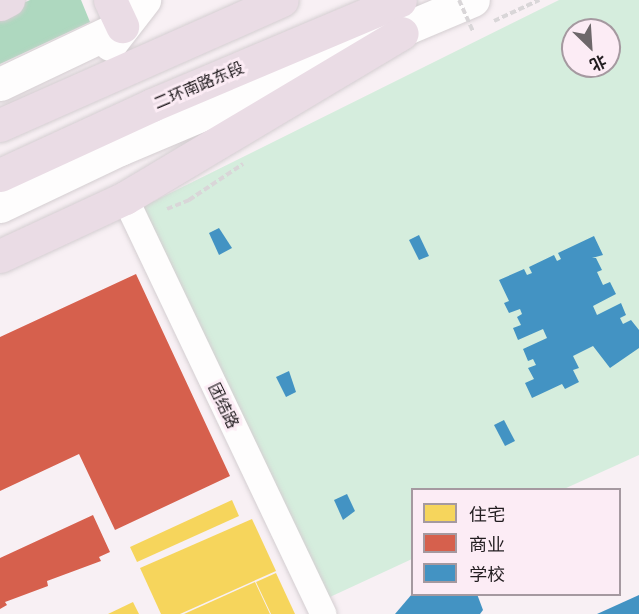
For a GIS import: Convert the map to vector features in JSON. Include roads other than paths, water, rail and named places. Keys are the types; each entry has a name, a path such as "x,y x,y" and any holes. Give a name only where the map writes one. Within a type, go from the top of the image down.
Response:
{"highway":[{"path":"0,4 8,0"},
{"path":"0,125 282,0"},
{"name":"二环南路东段","path":"0,176 152,105 400,0"},
{"path":"0,256 125,198 402,33"}],"main road":[{"path":"0,84 116,13 144,0"},
{"path":"76,93 116,13"},
{"path":"0,206 120,149 402,33 480,20"}],"street":[{"name":"团结路","path":"125,198 322,614"}]}
